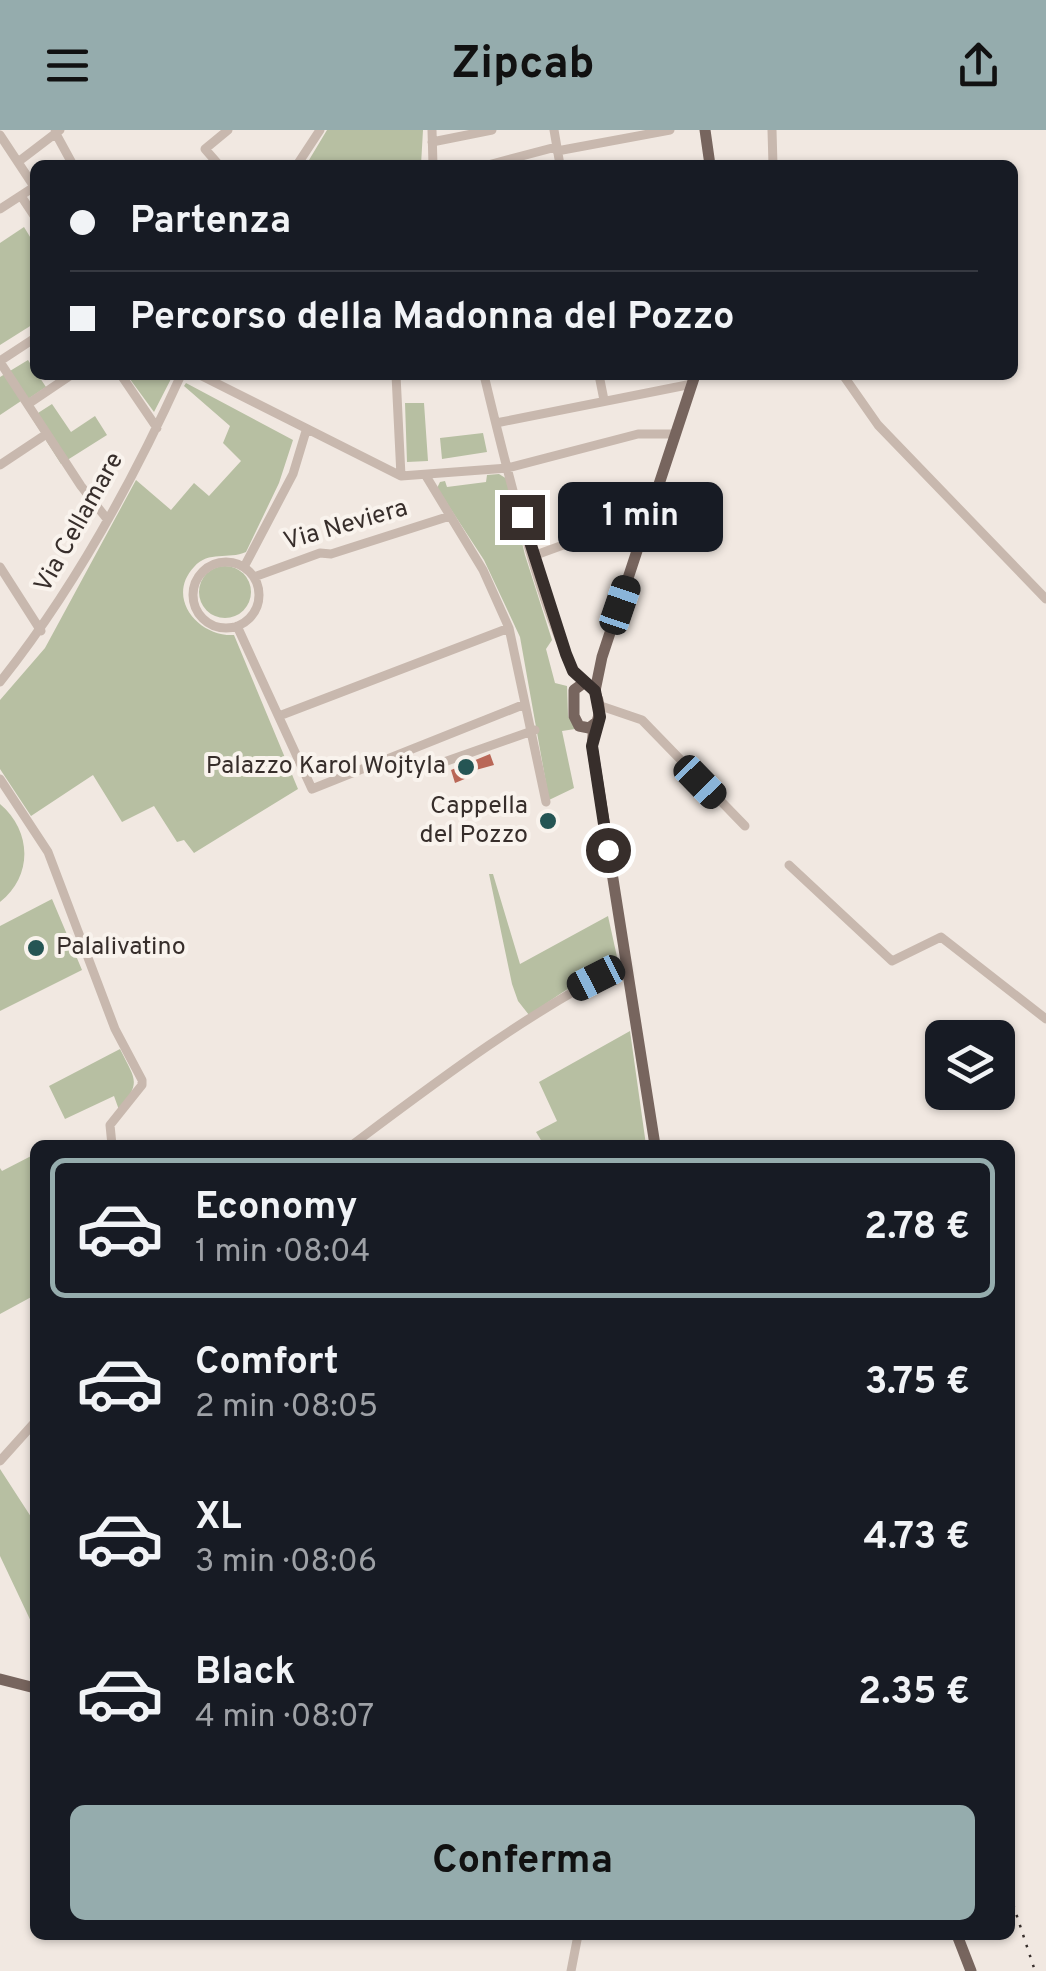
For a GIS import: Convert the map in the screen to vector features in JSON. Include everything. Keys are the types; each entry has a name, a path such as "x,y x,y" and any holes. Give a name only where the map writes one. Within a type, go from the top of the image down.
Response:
{"main road":[{"path":"705,130 709,160"},
{"path":"591,725 574,716 584,686 602,657 694,380"},
{"path":"584,686 598,705 591,725 600,796 655,1140"},
{"path":"0,1679 30,1687"},
{"path":"959,1940 971,1971"}],"street":[{"path":"216,160 206,148 228,130"},
{"path":"301,160 319,130"},
{"path":"432,130 433,160"},
{"path":"432,142 492,130"},
{"path":"554,130 559,160"},
{"path":"510,160 670,130"},
{"path":"772,130 772,160"},
{"path":"18,162 57,131 71,160"},
{"path":"0,135 30,180"},
{"path":"0,209 30,191"},
{"path":"20,196 30,210"},
{"path":"30,341 0,362 107,519"},
{"path":"30,402 63,380"},
{"path":"124,380 157,428"},
{"name":"Via Cellamare","path":"0,682 41,631 157,428 179,380"},
{"path":"209,380 401,476 508,468 638,434 676,434"},
{"path":"396,380 401,476"},
{"path":"485,380 533,556 560,639 584,686"},
{"path":"600,380 604,400"},
{"path":"496,423 694,380"},
{"path":"846,380 878,426 1046,599"},
{"path":"244,567 293,474 306,431"},
{"path":"0,465 42,438"},
{"path":"426,476 483,570 509,628 534,731 546,802"},
{"path":"533,556 651,513"},
{"name":"Via Neviera","path":"254,576 450,516"},
{"path":"234,562 254,576 258,606 237,626 226,628 205,621 198,612 193,591 196,580 212,564 234,562"},
{"path":"0,566 41,631"},
{"path":"237,626 312,789 525,704"},
{"path":"279,716 509,628"},
{"path":"598,705 642,720 744,826"},
{"path":"591,725 626,716"},
{"path":"444,762 534,731"},
{"path":"0,779 48,852 115,1029 142,1080 110,1126 111,1140"},
{"path":"789,865 892,961 941,937 1046,1018"},
{"path":"359,1140 505,1033 567,994 626,964"},
{"path":"0,1460 30,1427"},
{"path":"571,1971 577,1940"}],"green space":[{"path":"327,130 423,130 421,160 309,160"},
{"path":"24,227 30,237 30,326 0,345 0,243"},
{"path":"28,360 30,380 41,380 46,387 28,399 38,413 52,404 71,432 95,416 107,435 61,464 21,401 0,415 0,377"},
{"path":"131,380 170,380 154,412"},
{"path":"186,383 293,440 279,483 246,552 200,562 186,579 183,591 185,603 198,623 221,634 234,635 298,789 194,853 184,840 177,842 154,806 122,822 93,775 31,816 0,769 0,700 45,648 136,480 171,510 194,483 209,496 241,461 223,443 230,426 184,386"},
{"path":"405,403 424,403 428,461 407,462"},
{"path":"483,433 487,452 442,459 440,438"},
{"path":"499,474 507,479 525,555 552,640 546,649 555,683 567,686 568,716 575,729 562,731 574,788 549,800 520,637 484,560 437,488 440,482 445,481 447,487 486,482 487,475"},
{"path":"225,566 243,574 251,592 243,610 225,618 207,610 199,592 207,574"},
{"path":"0,804 18,827 24,853 18,880 0,902"},
{"path":"489,874 493,874 520,964 608,916 619,966 566,990 529,1015 512,984"},
{"name":"Palalivatino","path":"52,899 82,970 0,1011 0,926"},
{"path":"630,1031 645,1140 541,1140 536,1132 557,1121 539,1082"},
{"path":"120,1049 134,1080 131,1093 119,1110 114,1096 65,1119 49,1086"},
{"path":"30,1157 30,1298 0,1314 0,1168 2,1171"},
{"path":"0,1469 30,1515 30,1619 0,1556"}],"building":[{"name":"Palazzo Karol Wojtyla","path":"490,754 494,765 465,773 467,778 455,783 451,770"}],"railway":[{"path":"1015,1910 1035,1971"}],"place":[{"name":"Palazzo Karol Wojtyla","path":"466,767"},
{"name":"Cappella del Pozzo","path":"548,821"},
{"name":"Palalivatino","path":"36,948"}],"route":[{"path":"522,517 573,671 595,691 600,717 594,726 592,746 608,850"}]}
